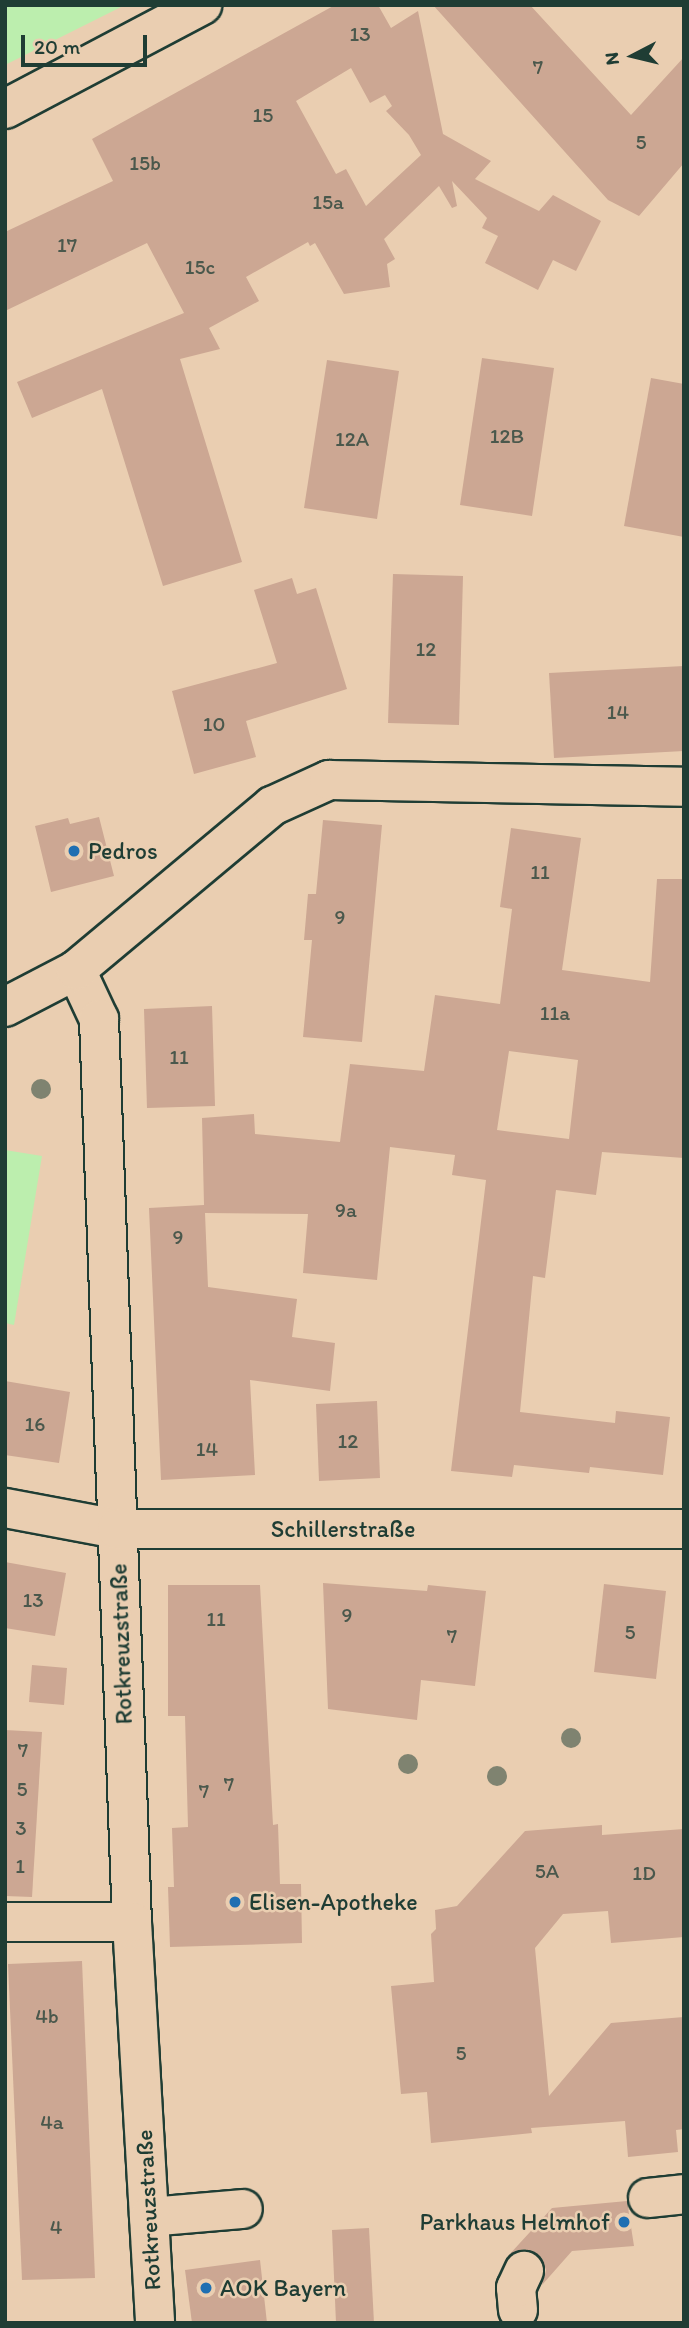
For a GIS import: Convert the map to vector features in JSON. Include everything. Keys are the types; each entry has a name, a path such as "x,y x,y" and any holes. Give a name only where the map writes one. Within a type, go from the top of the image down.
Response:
{"street":[{"path":"5,109 202,5"},
{"path":"5,1007 76,970 272,806 329,780 684,787"},
{"name":"Rotkreuzstraße","path":"76,970 99,1020 132,1923 155,2323"},
{"name":"Schillerstraße","path":"5,1508 117,1529 684,1529"},
{"path":"5,1922 132,1923"},
{"path":"149,2217 243,2209"},
{"path":"518,2310 516,2288 524,2271"}],"green space":[{"path":"5,5 125,5 5,65"},
{"path":"5,1150 42,1156 14,1325 5,1323"}],"building":[{"path":"335,5 378,5 391,28 418,11 443,134 491,161 475,179 539,211 553,195 601,221 576,271 553,260 538,290 485,263 498,236 482,228 487,218 452,181 457,206 452,208 439,186 384,239 395,259 387,264 390,287 344,294 315,243 310,246 308,242 246,277 259,301 209,328 220,349 180,359 242,562 163,586 102,389 32,418 17,382 184,313 147,243 5,311 5,232 113,181 92,139","holes":["351,68 370,103 385,95 392,106 386,111 409,135 421,155 366,206 346,169 336,174 296,101"]},
{"path":"433,5 530,5 631,115 684,57 684,163 639,216 608,200"},
{"path":"482,358 554,368 532,516 460,505"},
{"path":"327,360 399,371 377,519 304,508"},
{"path":"651,378 684,384 684,537 624,526"},
{"path":"393,574 463,576 459,725 388,723"},
{"path":"292,578 297,594 316,588 347,689 246,721 256,757 194,774 172,691 277,663 254,590"},
{"path":"684,666 684,751 554,758 549,673"},
{"name":"Pedros","path":"99,817 114,876 51,892 35,826 68,818 70,824"},
{"path":"323,820 382,825 362,1042 303,1037 312,940 304,940 308,894 316,894"},
{"path":"511,828 581,838 562,970 650,982 657,879 684,879 684,1158 602,1152 596,1195 556,1190 545,1278 533,1276 520,1412 615,1423 616,1411 670,1417 663,1475 590,1467 589,1473 514,1465 512,1477 451,1471 486,1180 452,1175 455,1155 390,1147 377,1280 303,1273 308,1214 205,1213 208,1287 297,1299 292,1337 335,1343 330,1391 250,1380 255,1475 161,1480 149,1208 204,1205 202,1118 254,1114 255,1134 340,1142 350,1064 424,1071 435,995 500,1004 512,909 500,907","holes":["509,1051 578,1060 569,1139 497,1130"]},
{"path":"212,1006 215,1106 147,1108 144,1009"},
{"path":"5,1381 70,1392 59,1463 5,1455"},
{"path":"377,1401 380,1478 319,1481 316,1404"},
{"path":"5,1562 66,1573 55,1636 5,1628"},
{"path":"323,1583 427,1591 428,1585 486,1591 475,1686 421,1680 417,1720 328,1709"},
{"path":"604,1584 666,1591 656,1679 594,1672"},
{"path":"168,1585 260,1585 273,1825 278,1824 280,1884 301,1884 302,1943 170,1947 168,1887 174,1887 172,1828 188,1827 185,1716 168,1716"},
{"path":"32,1665 67,1668 64,1705 29,1702"},
{"path":"5,1730 42,1732 32,1897 5,1896"},
{"path":"602,1825 602,1835 684,1829 684,1937 611,1943 608,1911 563,1914 535,1948 549,2096 611,2023 684,2017 684,2129 676,2130 678,2152 628,2157 625,2121 531,2128 532,2133 431,2143 427,2092 401,2094 391,1986 434,1982 431,1934 436,1929 435,1910 457,1906 525,1831"},
{"path":"82,1961 95,2278 22,2280 8,1964"},
{"path":"627,2201 634,2246 572,2251 542,2285 546,2270 542,2258 533,2251 523,2249 508,2256 552,2208"},
{"path":"369,2228 374,2323 336,2323 332,2230"},
{"path":"260,2260 267,2323 192,2323 185,2270"}],"place":[{"name":"Pedros","path":"74,851"},
{"name":"Elisen-Apotheke","path":"235,1902"},
{"name":"Parkhaus Helmhof","path":"624,2222"},
{"name":"AOK Bayern","path":"206,2288"}]}
